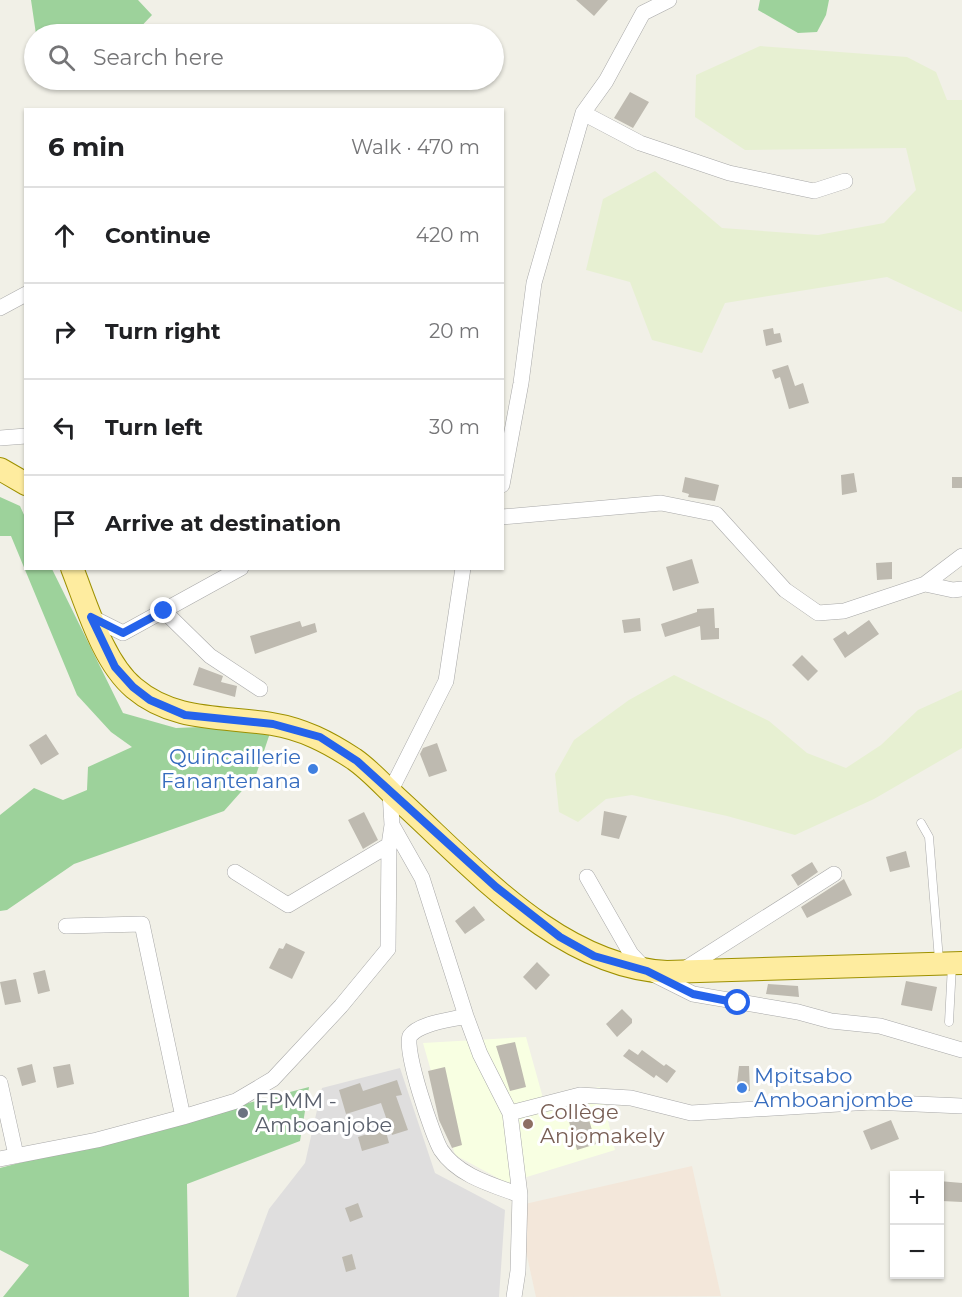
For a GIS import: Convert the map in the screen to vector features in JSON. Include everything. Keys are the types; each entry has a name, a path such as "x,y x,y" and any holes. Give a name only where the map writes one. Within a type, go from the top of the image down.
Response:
{"main road":[{"path":"0,468 24,483"},
{"path":"73,570 91,617 115,667 133,687 150,700 185,715 273,724 320,737 357,761 496,887 560,937 594,956 647,971 951,964"}],"street":[{"path":"504,474 521,383 534,283 583,113 606,81 643,13 669,0"},
{"path":"583,113 640,143 729,173 814,191 845,181"},
{"path":"0,308 24,295"},
{"path":"0,438 24,436"},
{"path":"504,517 661,504 716,514 785,590 818,614 844,611 925,584 962,556"},
{"path":"91,617 123,633 237,570"},
{"path":"0,1159 98,1140 236,1101 273,1079 341,1006 388,949 389,845 393,825 390,792 406,756 446,681 463,570"},
{"path":"925,584 952,590 962,589"},
{"path":"164,611 210,656 260,688"},
{"path":"393,825 422,878 480,1054 510,1113 520,1195 518,1272 514,1297"},
{"path":"236,872 288,905 389,845"},
{"path":"683,970 834,874"},
{"path":"587,877 631,954 647,971 693,994 798,1012 831,1021 880,1026 962,1050"},
{"path":"66,926 142,924 183,1117"},
{"path":"466,1016 419,1029 410,1036 407,1046 416,1080 442,1150 470,1176 520,1195"},
{"path":"0,1083 16,1155"},
{"path":"510,1113 580,1095 631,1098 691,1113 871,1102 962,1106"}],"lane":[{"path":"921,823 929,837 951,964 949,1022"}],"shaded area":[{"path":"760,46 907,57 936,72 947,100 962,100 962,312 887,277 725,303 702,353 652,340 630,282 586,270 603,199 655,171 722,228 818,235 884,223 916,190 906,148 745,150 695,117 696,75"},
{"path":"674,675 769,721 807,753 846,768 881,745 918,710 962,690 962,748 874,799 795,835 727,816 632,795 606,799 578,822 559,812 555,774 574,740 629,700"},
{"name":"Collège Anjomakely","path":"526,1037 543,1098 600,1087 615,1150 507,1183 455,1155 423,1043"},
{"path":"400,1068 435,1173 505,1210 499,1297 236,1297 269,1209 305,1163 322,1088"},
{"path":"692,1166 721,1296 536,1297 516,1206"}],"green space":[{"path":"31,0 138,0 152,15 143,24 35,24"},
{"path":"760,0 829,0 826,15 817,32 798,33 758,10"},
{"path":"0,497 20,506 24,515 24,567 11,536 0,536"},
{"path":"25,570 52,570 123,713 176,728 273,724 256,775 224,811 74,864 7,910 0,911 0,815 34,788 63,800 87,790 88,767 132,747 111,732 77,695"},
{"path":"309,1087 300,1141 187,1184 189,1297 3,1297 29,1265 0,1250 0,1168"}],"building":[{"path":"576,0 608,0 594,16"},
{"path":"630,92 649,102 633,128 614,118"},
{"path":"773,328 774,334 780,333 782,342 766,346 763,330"},
{"path":"788,365 795,386 803,383 809,403 789,409 780,377 775,379 772,370"},
{"path":"854,473 857,492 842,495 841,475"},
{"path":"685,477 719,485 715,501 688,497 689,494 682,492"},
{"path":"952,477 962,477 962,488 952,488"},
{"path":"692,559 699,583 673,591 666,567"},
{"path":"892,562 892,579 877,580 876,563"},
{"path":"714,608 715,628 719,628 719,639 701,640 700,626 665,637 661,624 697,612 697,609"},
{"path":"640,618 641,631 624,633 622,620"},
{"path":"869,620 879,634 845,658 833,639 845,631 848,635"},
{"path":"300,621 302,627 315,623 317,632 255,654 250,636"},
{"path":"802,655 818,671 808,681 792,665"},
{"path":"199,667 223,676 221,682 237,686 235,697 193,685"},
{"path":"46,734 59,754 41,765 29,745"},
{"path":"437,743 447,771 429,777 420,754 423,748"},
{"path":"604,811 627,816 619,839 601,835"},
{"path":"364,812 378,840 363,849 348,820"},
{"path":"906,851 910,867 890,872 886,857"},
{"path":"812,862 818,872 798,886 791,875"},
{"path":"844,879 852,895 807,918 801,907"},
{"path":"474,906 485,920 465,934 455,921"},
{"path":"286,943 305,952 292,979 269,968 279,948 283,949"},
{"path":"537,962 550,975 536,990 523,977"},
{"path":"45,970 50,991 38,994 33,973"},
{"path":"16,979 21,1002 5,1005 0,982"},
{"path":"906,981 937,987 932,1011 901,1005"},
{"path":"768,984 798,986 799,997 766,994"},
{"path":"622,1009 632,1019 632,1023 617,1037 606,1024"},
{"path":"515,1042 526,1087 510,1091 496,1046"},
{"path":"629,1049 638,1055 642,1050 664,1066 666,1064 676,1071 667,1083 656,1075 654,1078 623,1056"},
{"path":"32,1064 36,1082 22,1086 17,1068"},
{"path":"70,1064 74,1084 57,1088 53,1067"},
{"path":"739,1066 749,1066 750,1091 736,1092"},
{"path":"445,1067 462,1145 452,1148 439,1120 428,1071"},
{"path":"397,1080 402,1095 396,1096 408,1130 392,1135 381,1103 346,1114 339,1090 360,1083 363,1091"},
{"path":"585,1106 596,1144 577,1150 566,1111"},
{"path":"891,1120 899,1139 871,1150 863,1131"},
{"path":"385,1128 389,1143 362,1151 358,1137"},
{"path":"944,1181 962,1183 962,1202 944,1201"},
{"path":"358,1203 363,1217 350,1222 345,1208"},
{"path":"352,1254 356,1269 346,1272 342,1257"}],"place":[{"name":"Quincaillerie Fanantenana","path":"313,769"},
{"name":"Mpitsabo Amboanjombe","path":"742,1088"},
{"name":"FPMM - Amboanjobe","path":"243,1113"},
{"name":"Collège Anjomakely","path":"528,1124"}],"route":[{"path":"164,611 123,633 91,617 115,667 133,687 150,700 185,715 273,724 320,737 357,761 496,887 560,937 594,956 615,964 647,971 693,994 738,1003"}]}
